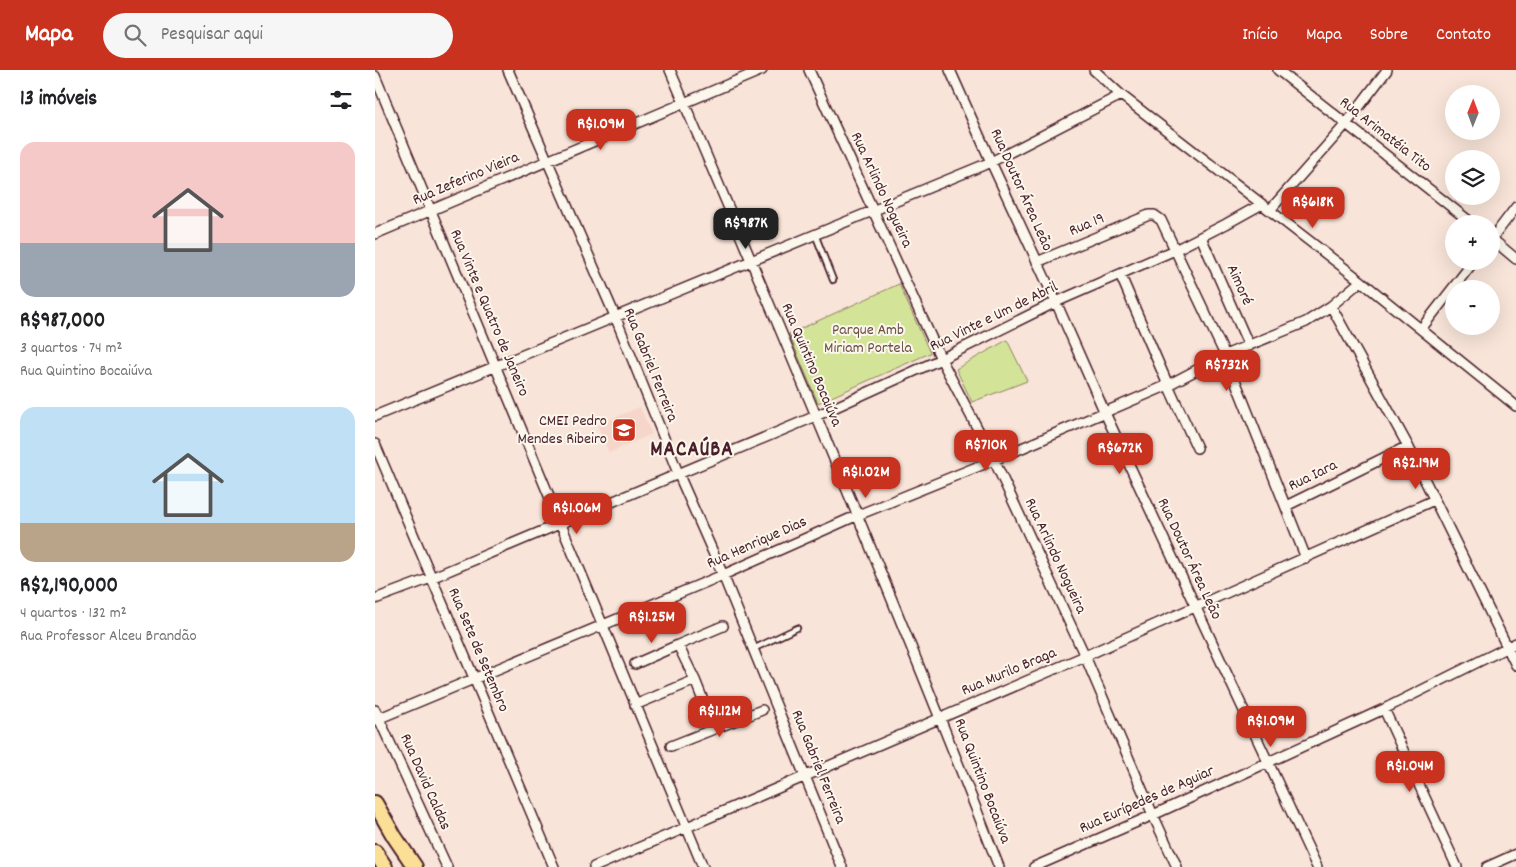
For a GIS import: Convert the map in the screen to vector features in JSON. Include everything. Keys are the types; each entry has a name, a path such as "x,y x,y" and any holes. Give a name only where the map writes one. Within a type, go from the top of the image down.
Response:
{"main road":[{"path":"375,802 393,836 415,867"},
{"path":"375,852 385,867"}],"street":[{"name":"Rua Gabriel Ferreira","path":"508,70 615,316 678,473 723,575 842,867"},
{"name":"Rua Quintino Bocaiúva","path":"670,70 858,515 941,718 999,867"},
{"name":"Rua Zeferino Vieira","path":"375,234 762,70"},
{"name":"Rua Arlindo Nogueira","path":"809,70 941,359 993,460 1085,656 1177,867"},
{"name":"Rua Doutor Área Leão","path":"950,70 1057,302 1105,413 1317,867"},
{"name":"Rua Arimatéia Tito","path":"1278,70 1462,215"},
{"path":"1270,210 1346,124 1387,70"},
{"path":"1099,71 1121,95 1270,210 1516,406"},
{"name":"Rua Vinte e Quatro de Janeiro","path":"375,76 703,867"},
{"path":"375,416 991,162 1121,95"},
{"name":"Rua Vinte e Um de Abril","path":"375,600 816,416 941,359 1057,302 1175,250 1262,204"},
{"path":"1500,227 1516,207"},
{"name":"Rua 19","path":"1037,262 1149,215 1154,215 1161,220 1175,250"},
{"name":"Aimoré","path":"1201,237 1249,346"},
{"path":"1500,246 1516,258"},
{"path":"1175,250 1225,355 1306,558"},
{"path":"1421,329 1467,270"},
{"path":"1120,274 1197,448"},
{"name":"Rua Henrique Dias","path":"376,716 473,679 603,625 723,575 858,515 1105,413 1168,385 1225,355 1306,322 1331,306 1361,282"},
{"path":"1331,306 1408,446 1516,665"},
{"name":"Rua Sete de Setembro","path":"375,444 554,867"},
{"name":"Rua Iara","path":"1286,506 1408,446"},
{"name":"Rua Murilo Braga","path":"595,867 1195,608 1434,500"},
{"path":"635,664 723,626"},
{"name":"Rua Eurípedes de Aguiar","path":"1034,867 1153,815 1384,709 1516,643"},
{"path":"678,645 695,680 713,728"},
{"path":"635,705 695,680"},
{"path":"1384,709 1457,867"},
{"path":"671,746 762,710"},
{"name":"Rua David Caldas","path":"376,716 447,867"},
{"path":"1487,867 1516,854"}],"lane":[{"path":"815,234 833,280"},
{"path":"753,649 797,628"}],"shaded area":[{"name":"CMEI Pedro Mendes Ribeiro","path":"640,407 652,434 609,453 597,425"}],"green space":[{"name":"Parque Amb Miriam Portela","path":"899,284 930,353 818,403 789,334"},
{"path":"1007,340 1027,381 972,402 956,369"}],"place":[{"name":"CMEI Pedro Mendes Ribeiro","path":"624,430"}],"district":[{"name":"MACAÚBA","path":"692,451"}]}
